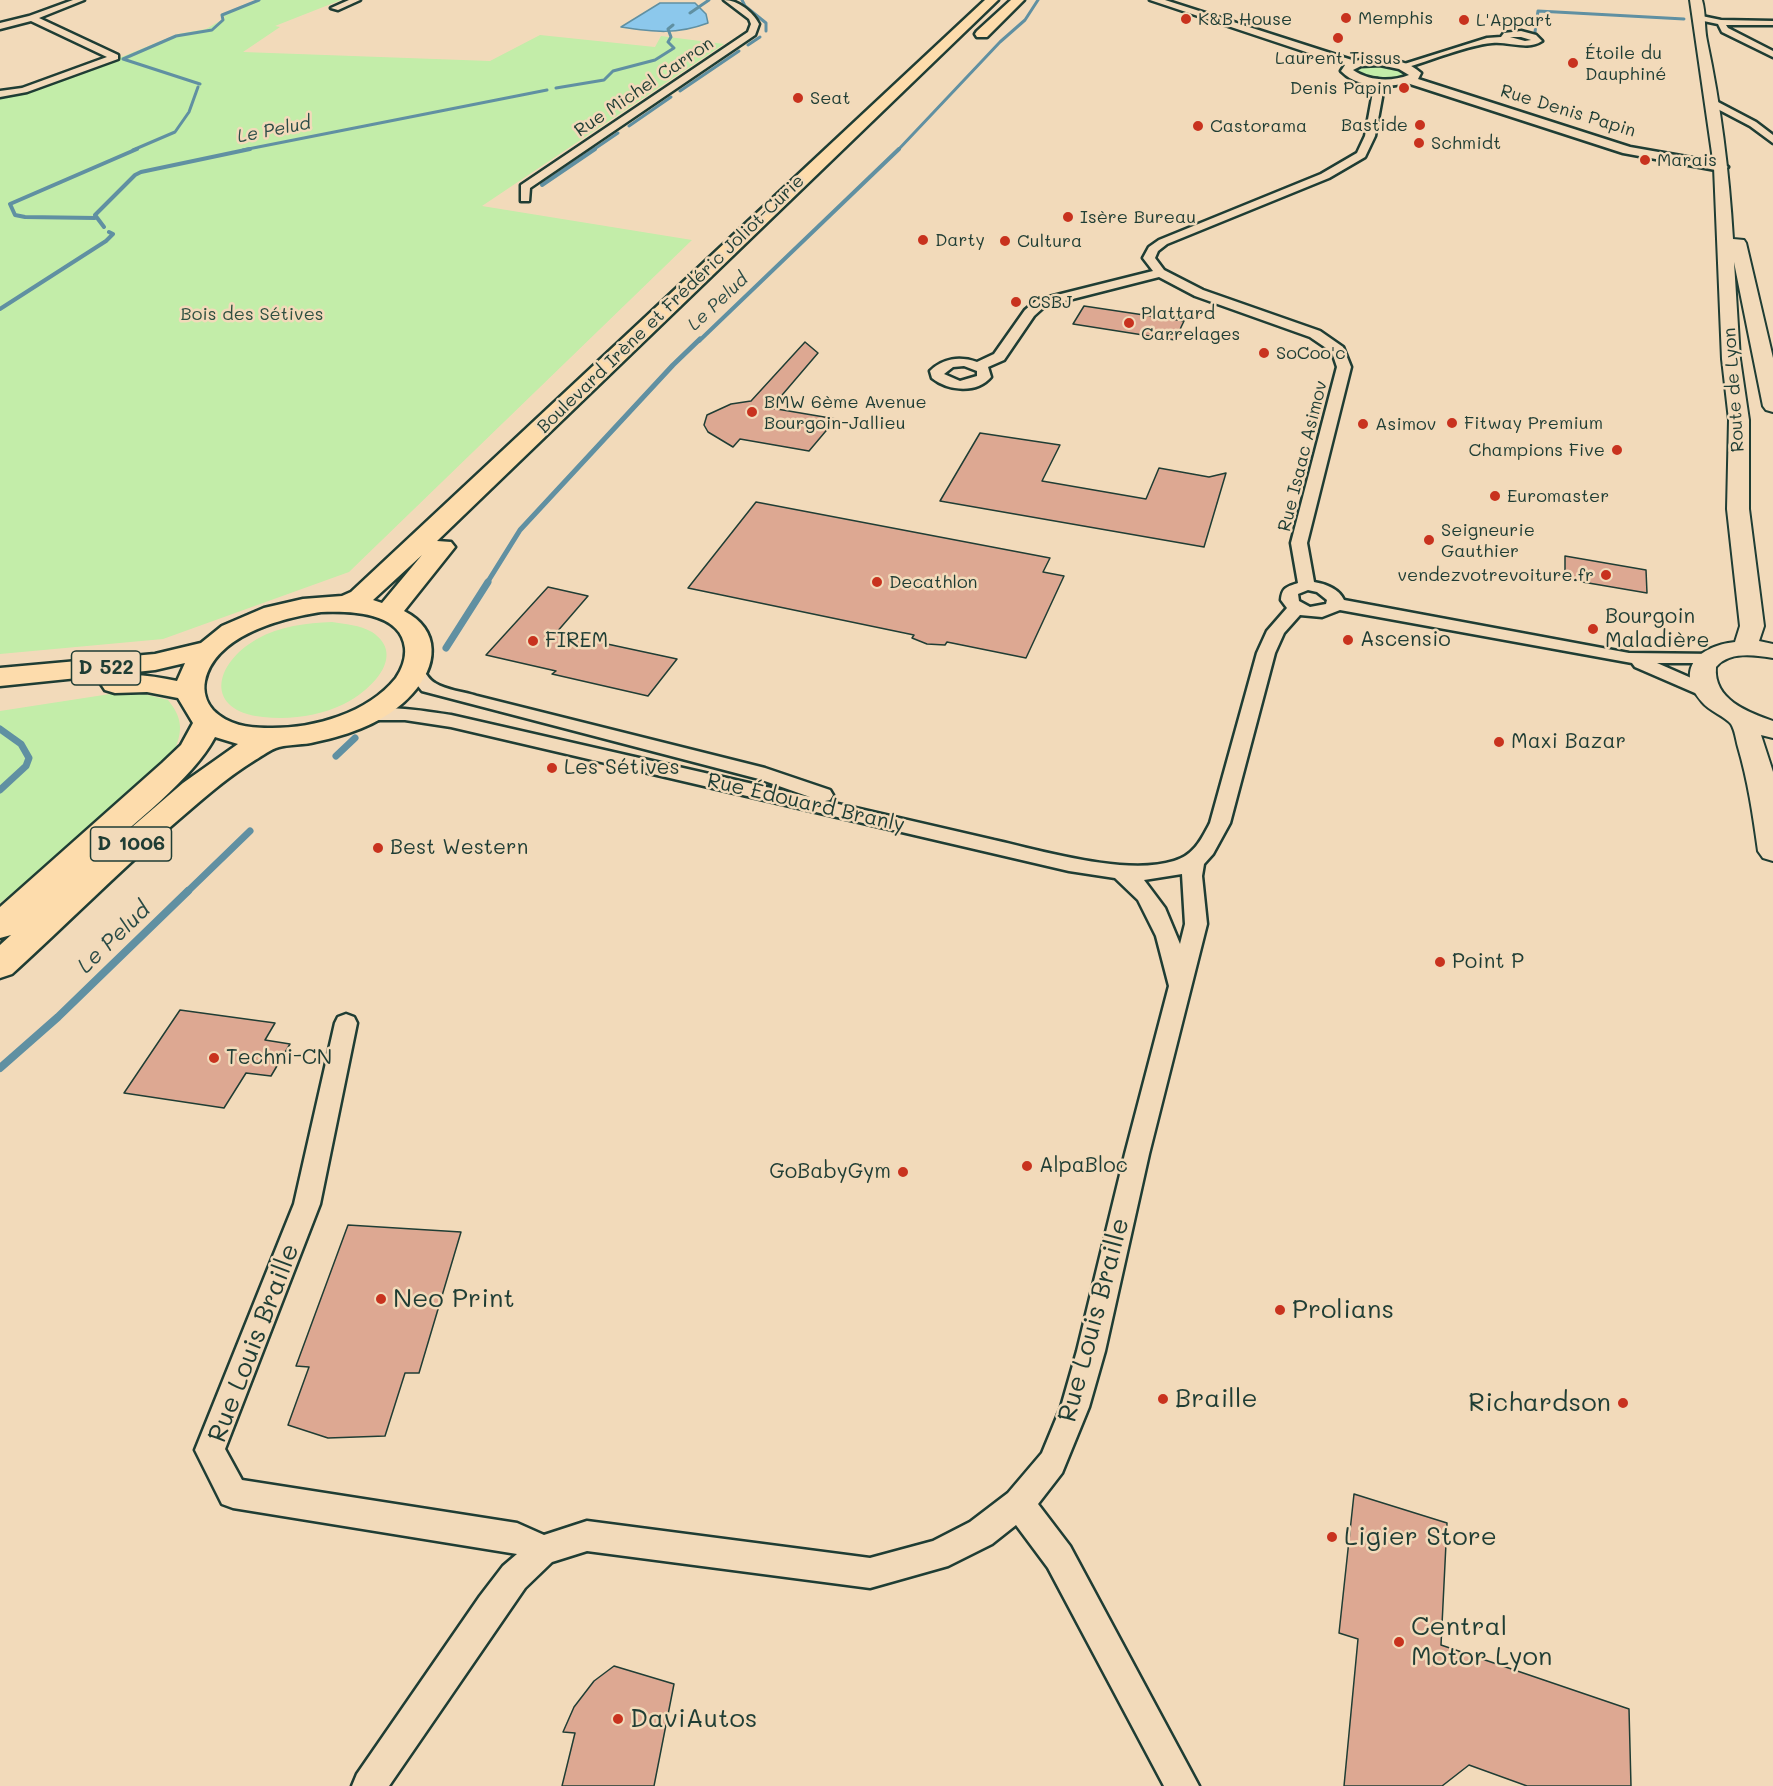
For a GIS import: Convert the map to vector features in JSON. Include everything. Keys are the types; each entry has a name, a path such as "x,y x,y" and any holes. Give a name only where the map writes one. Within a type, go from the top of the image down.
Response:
{"main road":[{"name":"Boulevard Irène et Frédéric Joliot-Curie","path":"347,604 378,583 992,0"},
{"name":"Boulevard Irène et Frédéric Joliot-Curie","path":"388,613 432,557 1018,0"},
{"path":"1687,0 1690,9 1697,17"},
{"name":"Route de Lyon","path":"1696,0 1721,167 1731,359 1740,420 1738,509 1752,626 1745,648"},
{"name":"Route de Lyon","path":"1721,167 1752,298 1773,406"},
{"path":"318,604 347,604 388,613 413,631 418,644 419,657 415,671 404,687 387,702 365,716 336,728 273,738 237,734 208,722 195,708 190,692 195,670 210,649 231,633 258,619 318,604"},
{"path":"1773,651 1745,648 1719,652 1702,667 1702,679 1708,692 1717,702 1743,719 1773,730"},
{"name":"D 522","path":"0,677 155,662 210,649"},
{"name":"D 522","path":"0,699 114,684 147,682 190,692"},
{"path":"1743,719 1763,784 1773,851"},
{"name":"D 1006","path":"0,926 173,770 193,750 208,722"},
{"name":"D 1006","path":"0,965 144,832 214,773 255,746 273,738"}],"street":[{"path":"0,26 32,18 80,0"},
{"path":"335,8 356,0"},
{"name":"Rue Michel Carron","path":"525,198 525,187 752,33 755,24 752,18 728,0"},
{"path":"1155,0 1354,64 1380,62 1402,66 1415,73 1414,77 1408,80 1377,82 1350,74 1348,68 1354,64"},
{"path":"1697,17 1721,22 1773,23"},
{"path":"0,94 24,90 115,57 32,18"},
{"path":"1721,22 1722,26 1732,33 1773,54"},
{"path":"1699,32 1732,33"},
{"path":"1402,66 1490,40 1505,40"},
{"name":"Rue Denis Papin","path":"1408,80 1628,150 1721,167"},
{"path":"979,366 999,357 1029,313 1041,303 1160,273 1149,258 1153,249 1163,242 1325,176 1361,154 1370,136 1378,92 1377,82"},
{"path":"1713,103 1753,124 1773,140"},
{"name":"Rue Isaac Asimov","path":"1160,273 1199,293 1315,334 1338,350 1344,367 1299,543 1307,585"},
{"path":"1307,585 1329,591 1336,599 1336,604 1330,610 1317,613 1297,607 1289,600 1290,591 1307,585"},
{"path":"1336,604 1629,658 1710,658"},
{"path":"1194,861 1209,844 1220,823 1266,653 1276,631 1297,607"},
{"path":"1629,658 1708,692"},
{"name":"Rue Édouard Branly","path":"415,671 428,687 472,700 765,774 806,790 1069,864"},
{"name":"Rue Édouard Branly","path":"365,716 405,714 451,721 1069,864 1146,872 1173,869 1194,861"},
{"name":"Rue Louis Braille","path":"369,1786 491,1607 514,1577 543,1550 587,1536 870,1573 937,1555 981,1533 1018,1504 1052,1462 1075,1407 1091,1351 1137,1154 1196,924 1192,876 1194,861"},
{"name":"Rue Louis Braille","path":"1120,871 1138,884 1153,903 1167,931 1180,990"},
{"name":"Rue Louis Braille","path":"346,1023 308,1204 210,1450 233,1493 517,1538 543,1550"},
{"path":"1018,1504 1059,1557 1182,1786"}],"green space":[{"name":"Bois des Sétives","path":"260,0 341,0 275,26 280,27 243,52 490,61 540,35 655,47 661,36 724,44 482,206 692,240 349,572 163,639 0,654 0,94 24,90 124,56 178,34 206,29 225,18 223,15"},
{"path":"1377,65 1401,69 1406,73 1406,77 1381,80 1357,72 1358,68"},
{"path":"332,622 357,626 372,632 382,641 386,652 386,662 381,672 364,691 334,708 294,717 263,717 244,713 231,706 224,696 221,685 224,673 231,661 242,649 275,631 293,626"},
{"path":"110,694 144,694 168,700 180,724 175,749 89,830 0,903 0,711"}],"water":[{"path":"660,3 695,3 706,14 708,23 675,31 621,27"}],"building":[{"name":"Plattard Carrelages","path":"1084,306 1184,321 1175,340 1073,324"},
{"name":"BMW 6ème Avenue Bourgoin-Jallieu","path":"805,342 818,353 771,408 836,419 809,451 740,439 733,447 708,432 704,425 707,415 731,404 751,401"},
{"path":"980,433 1060,445 1042,481 1146,499 1159,468 1209,477 1226,473 1204,547 940,501"},
{"name":"Decathlon","path":"756,502 1050,558 1043,572 1064,576 1026,658 947,642 945,645 927,644 912,638 914,635 688,588"},
{"name":"vendezvotrevoiture.fr","path":"1565,556 1646,570 1647,593 1565,579"},
{"name":"FIREM","path":"548,587 588,596 556,633 677,659 648,696 552,674 556,671 486,655"},
{"name":"Techni-CN","path":"180,1010 275,1023 265,1040 290,1044 271,1076 246,1073 224,1108 124,1093"},
{"name":"Neo Print","path":"348,1225 461,1232 419,1373 405,1373 385,1436 328,1438 288,1425 309,1367 296,1366"},
{"name":"Central Motor Lyon","path":"1354,1494 1447,1523 1441,1645 1629,1709 1631,1786 1527,1786 1469,1765 1442,1786 1344,1786 1358,1639 1339,1633"},
{"name":"DaviAutos","path":"614,1666 674,1684 654,1786 562,1786 575,1733 563,1732 574,1707 594,1681"}],"waterway":[{"name":"Le Pelud","path":"200,84 123,59 176,36 212,30 223,20 222,15 259,0"},
{"name":"Le Pelud","path":"690,13 709,0"},
{"path":"742,0 745,6 766,23 766,31"},
{"name":"Le Pelud","path":"898,150 1000,42 1025,20 1038,0"},
{"path":"1535,32 1538,11 1684,19"},
{"name":"Le Pelud","path":"556,88 604,80 613,71 655,60 674,48 668,42 671,37 668,29 673,25"},
{"path":"748,45 760,37"},
{"path":"680,91 739,51"},
{"name":"Le Pelud","path":"133,150 175,132 189,112 198,87"},
{"name":"Le Pelud","path":"243,150 547,90"},
{"path":"629,126 671,97"},
{"path":"593,150 618,133"},
{"name":"Le Pelud","path":"95,218 25,217 15,215 10,204 137,149"},
{"name":"Le Pelud","path":"104,227 95,215 135,175 250,149"},
{"path":"542,185 595,149"},
{"name":"Le Pelud","path":"699,341 898,150"},
{"name":"Le Pelud","path":"0,309 106,241 113,234 109,232"},
{"name":"Le Pelud","path":"487,583 520,530 673,365 700,339"},
{"name":"Le Pelud","path":"446,648 488,582"},
{"name":"Le Pelud","path":"0,729 21,744 29,758 26,766 0,790"},
{"path":"336,756 355,738"},
{"name":"Le Pelud","path":"187,892 250,831"},
{"name":"Le Pelud","path":"0,1068 58,1017 188,891"}],"place":[{"name":"Memphis","path":"1346,18"},
{"name":"K&B House","path":"1186,19"},
{"name":"L'Appart","path":"1464,20"},
{"name":"Laurent Tissus","path":"1338,38"},
{"name":"Étoile du Dauphiné","path":"1573,63"},
{"name":"Denis Papin","path":"1404,88"},
{"name":"Seat","path":"798,98"},
{"name":"Bastide","path":"1420,125"},
{"name":"Castorama","path":"1198,126"},
{"name":"Schmidt","path":"1419,143"},
{"name":"Marais","path":"1645,160"},
{"name":"Isère Bureau","path":"1068,217"},
{"name":"Darty","path":"923,240"},
{"name":"Cultura","path":"1005,241"},
{"name":"CSBJ","path":"1016,302"},
{"name":"Plattard Carrelages","path":"1129,323"},
{"name":"SoCoo'c","path":"1264,353"},
{"name":"BMW 6ème Avenue Bourgoin-Jallieu","path":"752,412"},
{"name":"Fitway Premium","path":"1452,423"},
{"name":"Asimov","path":"1363,424"},
{"name":"Champions Five","path":"1617,450"},
{"name":"Euromaster","path":"1495,496"},
{"name":"Seigneurie Gauthier","path":"1429,540"},
{"name":"vendezvotrevoiture.fr","path":"1606,575"},
{"name":"Decathlon","path":"877,582"},
{"name":"Bourgoin Maladière","path":"1593,629"},
{"name":"Ascensio","path":"1348,640"},
{"name":"FIREM","path":"533,641"},
{"name":"Maxi Bazar","path":"1499,742"},
{"name":"Les Sétives","path":"552,768"},
{"name":"Best Western","path":"378,848"},
{"name":"Point P","path":"1440,962"},
{"name":"Techni-CN","path":"214,1058"},
{"name":"AlpaBloc","path":"1027,1166"},
{"name":"GoBabyGym","path":"903,1172"},
{"name":"Neo Print","path":"381,1299"},
{"name":"Prolians","path":"1280,1310"},
{"name":"Braille","path":"1163,1399"},
{"name":"Richardson","path":"1623,1403"},
{"name":"Ligier Store","path":"1332,1537"},
{"name":"Central Motor Lyon","path":"1399,1642"},
{"name":"DaviAutos","path":"618,1719"}]}
